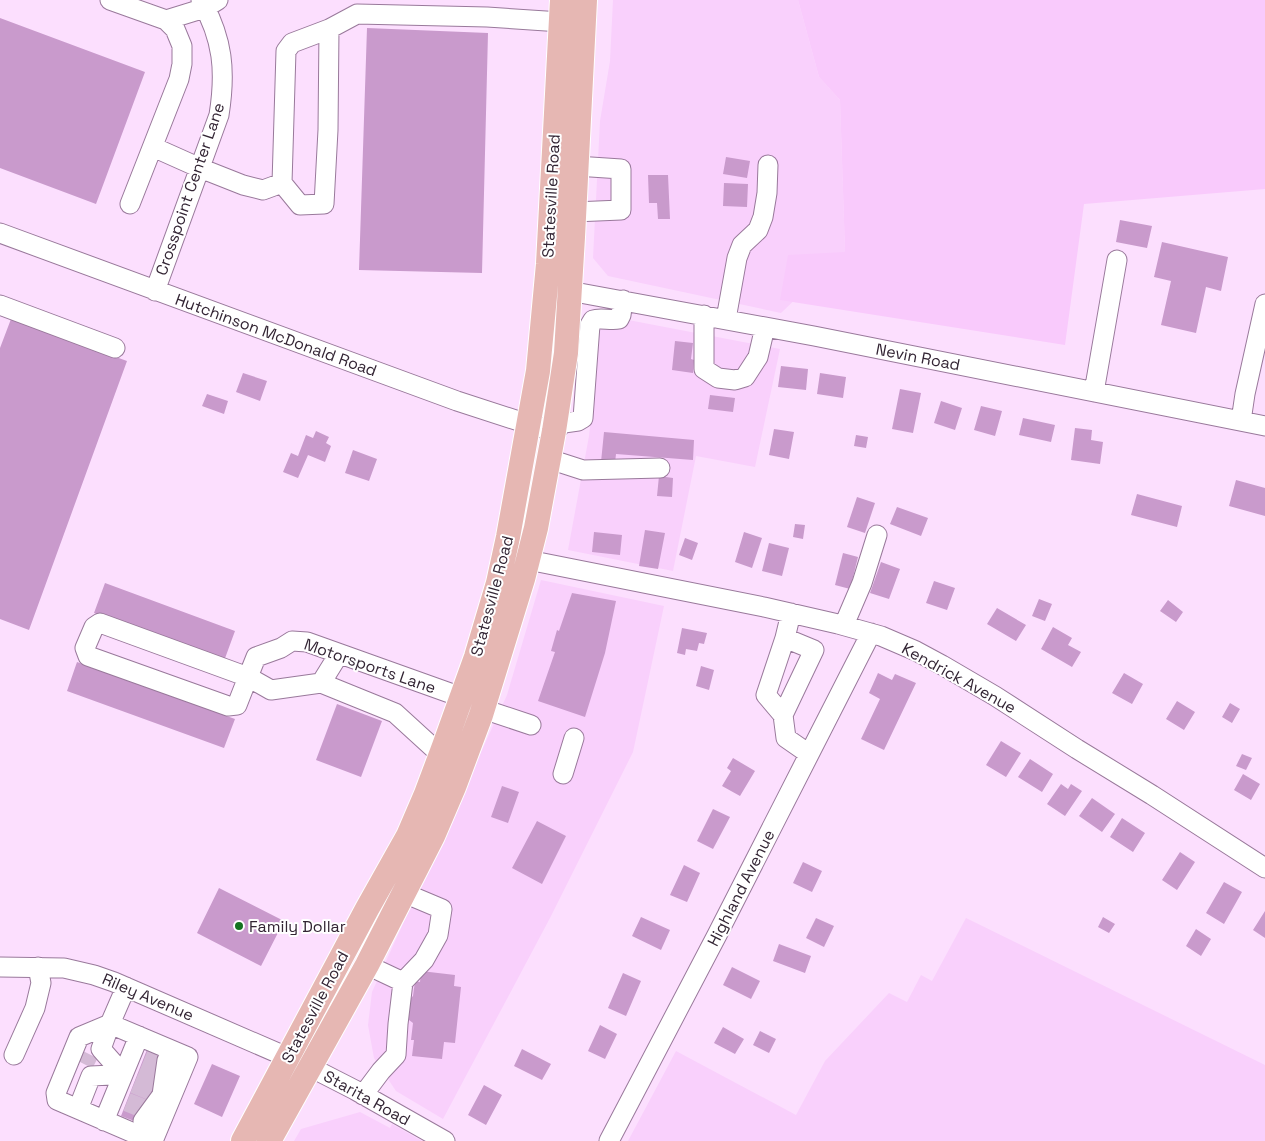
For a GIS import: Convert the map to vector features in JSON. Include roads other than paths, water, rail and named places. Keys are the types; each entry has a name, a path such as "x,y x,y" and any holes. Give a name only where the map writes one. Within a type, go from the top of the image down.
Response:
{"main road":[{"name":"Statesville Road","path":"269,1141 367,965 433,836 454,787 482,709 528,560 536,528 554,431 577,345 569,291 585,0"},
{"name":"Statesville Road","path":"244,1141 367,909 408,836 441,755 476,657 498,583 538,371 548,264 561,11"}],"street":[{"path":"110,0 166,20 175,28 182,46 182,64 179,79 130,204"},
{"path":"166,20 208,3"},
{"name":"Crosspoint Center Lane","path":"155,291 219,115 222,93 222,57 208,3"},
{"path":"329,28 328,130 324,204 300,204 282,182 286,51 292,43 357,14 487,16 517,20 561,11"},
{"path":"153,147 243,186 263,190 282,182"},
{"path":"726,320 737,258 742,245 758,230 763,217 767,193 768,165"},
{"path":"574,212 621,210 621,169 576,166"},
{"name":"Hutchinson McDonald Road","path":"0,233 457,401 554,431"},
{"path":"1094,392 1118,260"},
{"name":"Nevin Road","path":"569,291 765,326 1265,426"},
{"path":"577,345 593,320 597,318 614,320 619,318 623,300"},
{"path":"1240,422 1259,360 1265,304"},
{"path":"0,306 115,348"},
{"path":"704,315 704,369 718,378 735,380 745,376 758,357 765,326"},
{"path":"549,459 583,470 660,468"},
{"path":"844,626 862,583 877,535"},
{"name":"Kendrick Avenue","path":"528,560 791,614 881,636 916,651 995,696 1265,868"},
{"path":"783,715 766,695 791,614"},
{"name":"Motorsports Lane","path":"248,677 100,623 94,627 85,648 88,656 228,706 238,705 256,657 281,648 292,641 307,642 461,697"},
{"name":"Highland Avenue","path":"609,1141 717,935 871,633"},
{"path":"785,638 814,650 783,715 786,738 809,754"},
{"path":"321,683 338,654"},
{"path":"248,677 271,690 321,683 395,713 441,755"},
{"path":"482,709 531,725"},
{"path":"563,774 574,738"},
{"path":"363,1095 396,1055 403,982 424,960 438,935 442,909 404,893"},
{"path":"367,965 403,982"},
{"name":"Riley Avenue","path":"0,967 64,968 94,975 288,1056"},
{"path":"14,1055 35,1008 41,983 38,967"},
{"path":"104,1121 103,1067 110,1024 126,987"},
{"path":"110,1024 142,1051"},
{"path":"110,1024 79,1037 56,1093 57,1100 152,1141 162,1095 164,1067"},
{"path":"103,1067 142,1051"},
{"path":"78,1110 103,1067 142,1051 188,1057 145,1116"},
{"name":"Starita Road","path":"288,1056 310,1066 445,1141"},
{"path":"103,1067 124,1107"}],"tunnel":[{"path":"147,1052 167,1060"},
{"path":"84,1064 89,1054"},
{"path":"141,1067 161,1075"},
{"path":"134,1084 154,1092"},
{"path":"127,1102 147,1110"}],"place":[{"name":"Family Dollar","path":"239,926"}]}
